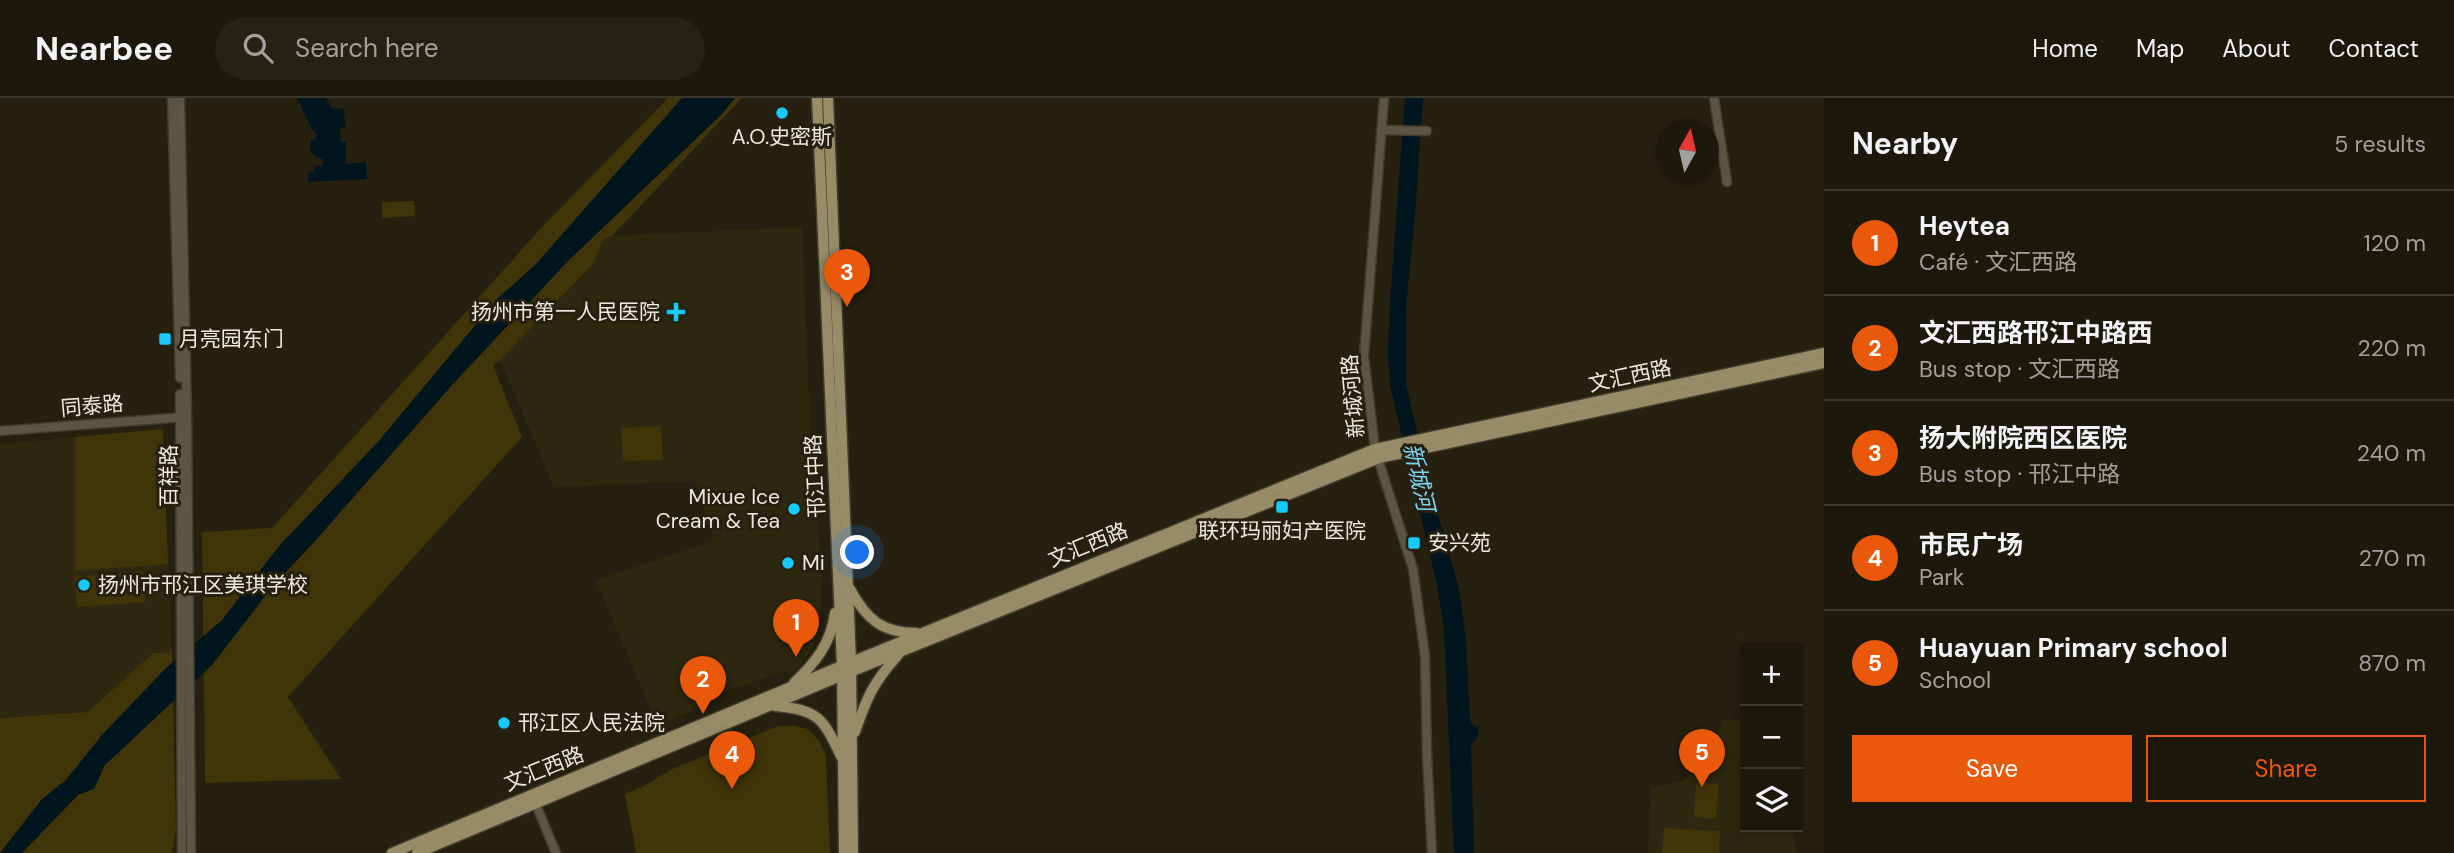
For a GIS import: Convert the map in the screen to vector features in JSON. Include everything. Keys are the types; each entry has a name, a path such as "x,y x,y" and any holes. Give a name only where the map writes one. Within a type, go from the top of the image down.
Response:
{"main road":[{"name":"邗江中路","path":"817,98 844,586"},
{"name":"邗江中路","path":"828,98 847,669 853,739 853,853"},
{"name":"文汇西路","path":"391,853 771,705 920,634 1377,453 1824,353"},
{"name":"文汇西路","path":"1427,443 1824,363"},
{"name":"文汇西路","path":"417,853 788,688 900,652 1377,453"},
{"path":"844,586 877,623 896,633 920,634"},
{"path":"788,688 811,667 825,648 844,586"},
{"path":"853,739 877,678 900,652"},
{"name":"邗江中路","path":"844,853 843,761 847,669"},
{"path":"771,705 799,708 816,715 829,732 843,761"}],"street":[{"name":"百祥路","path":"172,98 184,417"},
{"name":"百祥路","path":"180,98 185,646 182,853"},
{"name":"新城河路","path":"1384,98 1364,356 1377,453 1413,569 1425,656 1432,853"},
{"path":"1714,98 1727,182"},
{"path":"1381,130 1427,131"},
{"name":"同泰路","path":"0,431 184,417"},
{"name":"百祥路","path":"185,695 191,853"},
{"path":"534,799 556,853"}],"shaded area":[{"path":"668,98 742,98 612,236 603,240 593,264 493,365 522,437 288,697 341,779 205,783 202,532 272,528 542,227"},
{"path":"414,201 415,216 382,218 382,202"},
{"name":"扬州市第一人民医院","path":"802,227 812,475 821,566 822,600 817,635 811,650 796,670 778,673 712,696 706,706 657,725 596,580 713,541 694,481 554,487 500,360 593,264 603,240 612,236"},
{"path":"661,426 663,460 623,461 621,428"},
{"name":"扬州市邗江区美琪学校","path":"163,429 172,652 153,653 88,712 0,718 0,444"},
{"path":"163,429 168,564 75,571 75,437"},
{"path":"143,571 145,602 77,607 75,577"},
{"path":"172,652 176,829 172,853 0,853 0,718 88,712 153,653"},
{"path":"1722,719 1740,721 1740,832 1794,832 1796,853 1648,853 1651,786 1682,781 1704,766 1715,749"},
{"path":"778,726 808,729 818,739 826,755 830,853 636,853 625,794 670,770"},
{"path":"1696,782 1719,784 1716,819 1694,817"},
{"path":"1664,828 1720,831 1719,853 1662,853"}],"water":[{"path":"297,98 326,98 332,108 344,109 345,128 340,128 341,142 346,142 346,164 366,162 367,179 308,182 308,174 316,166 323,165 323,159 317,158 310,151 311,140 315,139 317,134"},
{"path":"682,98 735,98 722,114 567,262 453,384 273,586 212,665 105,765 94,789 78,795 22,853 0,853 42,799 66,780 102,735 166,668 221,621 279,546 377,443 497,299 536,264"},
{"name":"新城河","path":"1405,98 1423,98 1406,306 1406,384 1428,478 1459,589 1466,640 1470,722 1479,730 1477,739 1471,743 1474,853 1454,853 1444,629 1437,585 1390,385 1390,302"}],"place":[{"name":"A.O.史密斯","path":"782,113"},
{"name":"扬大附院西区医院","path":"847,307"},
{"name":"扬州市第一人民医院","path":"676,312"},
{"name":"月亮园东门","path":"165,339"},
{"name":"联环玛丽妇产医院","path":"1282,507"},
{"name":"Mixue Ice Cream & Tea","path":"794,509"},
{"name":"安兴苑","path":"1414,543"},
{"name":"Mi","path":"788,563"},
{"name":"扬州市邗江区美琪学校","path":"84,585"},
{"name":"Heytea","path":"796,657"},
{"name":"文汇西路邗江中路西","path":"703,714"},
{"name":"邗江区人民法院","path":"504,723"},
{"name":"Huayuan Primary school","path":"1702,787"},
{"name":"市民广场","path":"732,789"}]}
